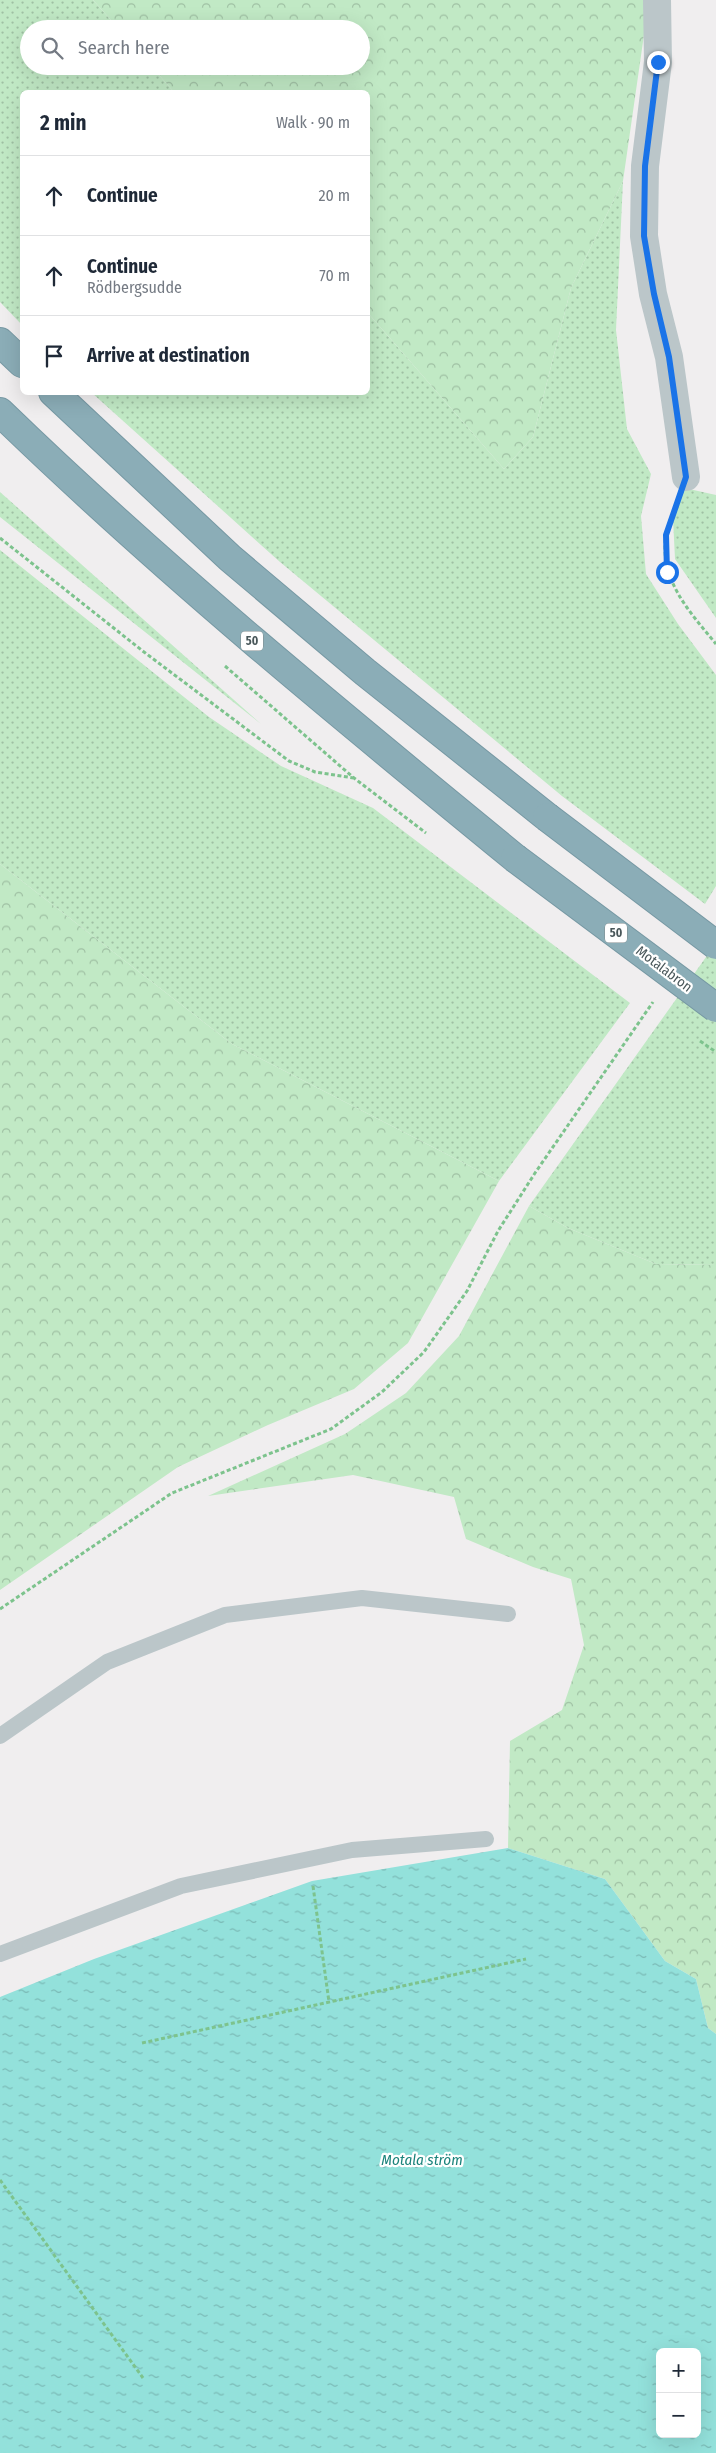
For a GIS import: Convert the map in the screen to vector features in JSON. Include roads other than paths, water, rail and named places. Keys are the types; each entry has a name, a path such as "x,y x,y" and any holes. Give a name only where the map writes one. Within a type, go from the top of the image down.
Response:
{"highway":[{"path":"0,342 20,362"},
{"path":"56,395 230,558 365,672 547,817 716,945"},
{"name":"Motalabron","path":"0,412 67,476 204,600 334,710 515,858 716,1008"}],"street":[{"path":"656,0 658,62 645,166 644,236 654,294 669,357 686,477"}],"lane":[{"path":"0,1736 107,1662 226,1615 362,1598 508,1614"},
{"path":"0,1954 181,1886 352,1850 486,1839"}],"water":[{"name":"Motala ström","path":"508,1848 605,1879 665,1961 696,1979 708,2028 716,2034 716,2453 0,2453 0,1997 94,1959 312,1881"}]}
